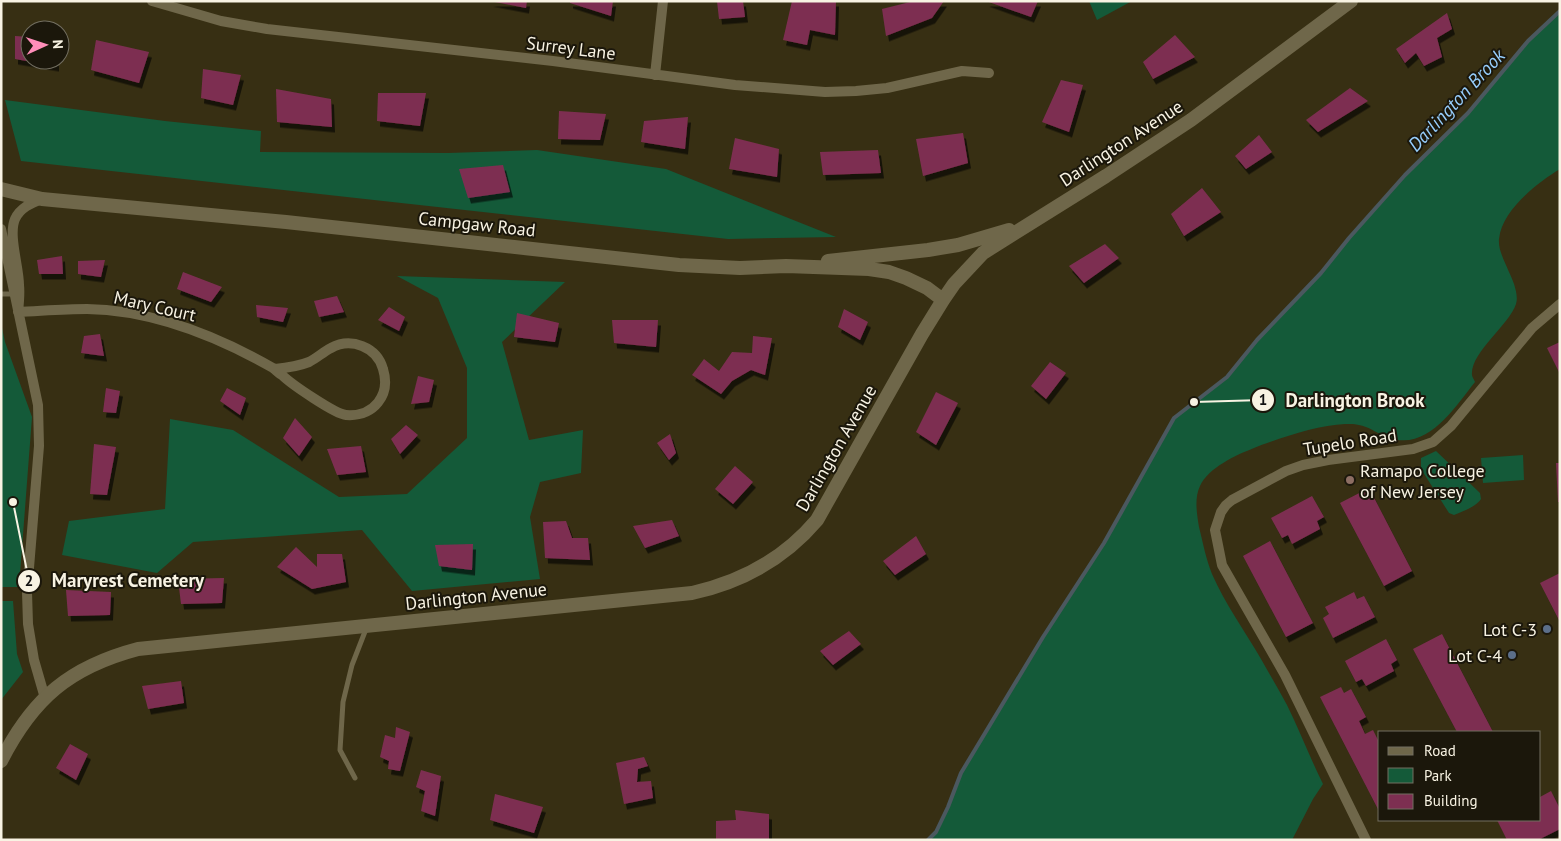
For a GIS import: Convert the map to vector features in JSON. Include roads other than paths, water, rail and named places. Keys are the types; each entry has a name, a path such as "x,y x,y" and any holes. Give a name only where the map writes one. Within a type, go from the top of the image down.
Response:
{"main road":[{"name":"Darlington Avenue","path":"1,761 13,736 28,715 45,698 72,676 92,665 113,656 138,649 692,593 714,589 760,569 803,537 817,520 943,300 959,277 982,253 1191,120 1351,1"},
{"name":"Campgaw Road","path":"1,189 42,199 286,222 659,263 740,268 786,266 869,268 890,272 906,278 927,288 943,300"},
{"path":"786,266 958,245 1028,224"}],"street":[{"name":"Surrey Lane","path":"152,1 221,21 266,29 554,61 735,85 825,92 856,91 887,88 962,71 989,73"},
{"path":"655,75 664,1"},
{"path":"18,312 20,284 13,224 16,217 27,205 42,199"},
{"path":"1,229 38,405 39,446 27,592 28,624 34,660 45,698"},
{"name":"Tupelo Road","path":"1366,840 1286,675 1222,565 1215,530 1218,520 1226,505 1232,500 1286,471 1328,460 1413,449 1433,442 1451,426 1532,328 1560,304"},
{"name":"Mary Court","path":"18,312 87,309 118,312 186,328 234,348 275,370 327,407 345,415 368,412 383,397 386,378 381,363 373,351 360,344 344,344 332,347 307,363 275,370"}],"lane":[{"path":"1,294 14,294"},
{"path":"355,778 340,750 343,702 352,665 367,626"}],"waterway":[{"name":"Darlington Brook","path":"928,840 936,832 961,773 1043,637 1104,543 1174,418 1227,377 1257,340 1321,273 1349,238 1405,175 1468,113 1528,41 1560,11"}],"place":[{"name":"Darlington Brook","path":"1194,402"},
{"name":"Ramapo College of New Jersey","path":"1350,480"},
{"name":"Maryrest Cemetery","path":"13,502"},
{"name":"Lot C-3","path":"1547,629"},
{"name":"Lot C-4","path":"1512,655"}]}
